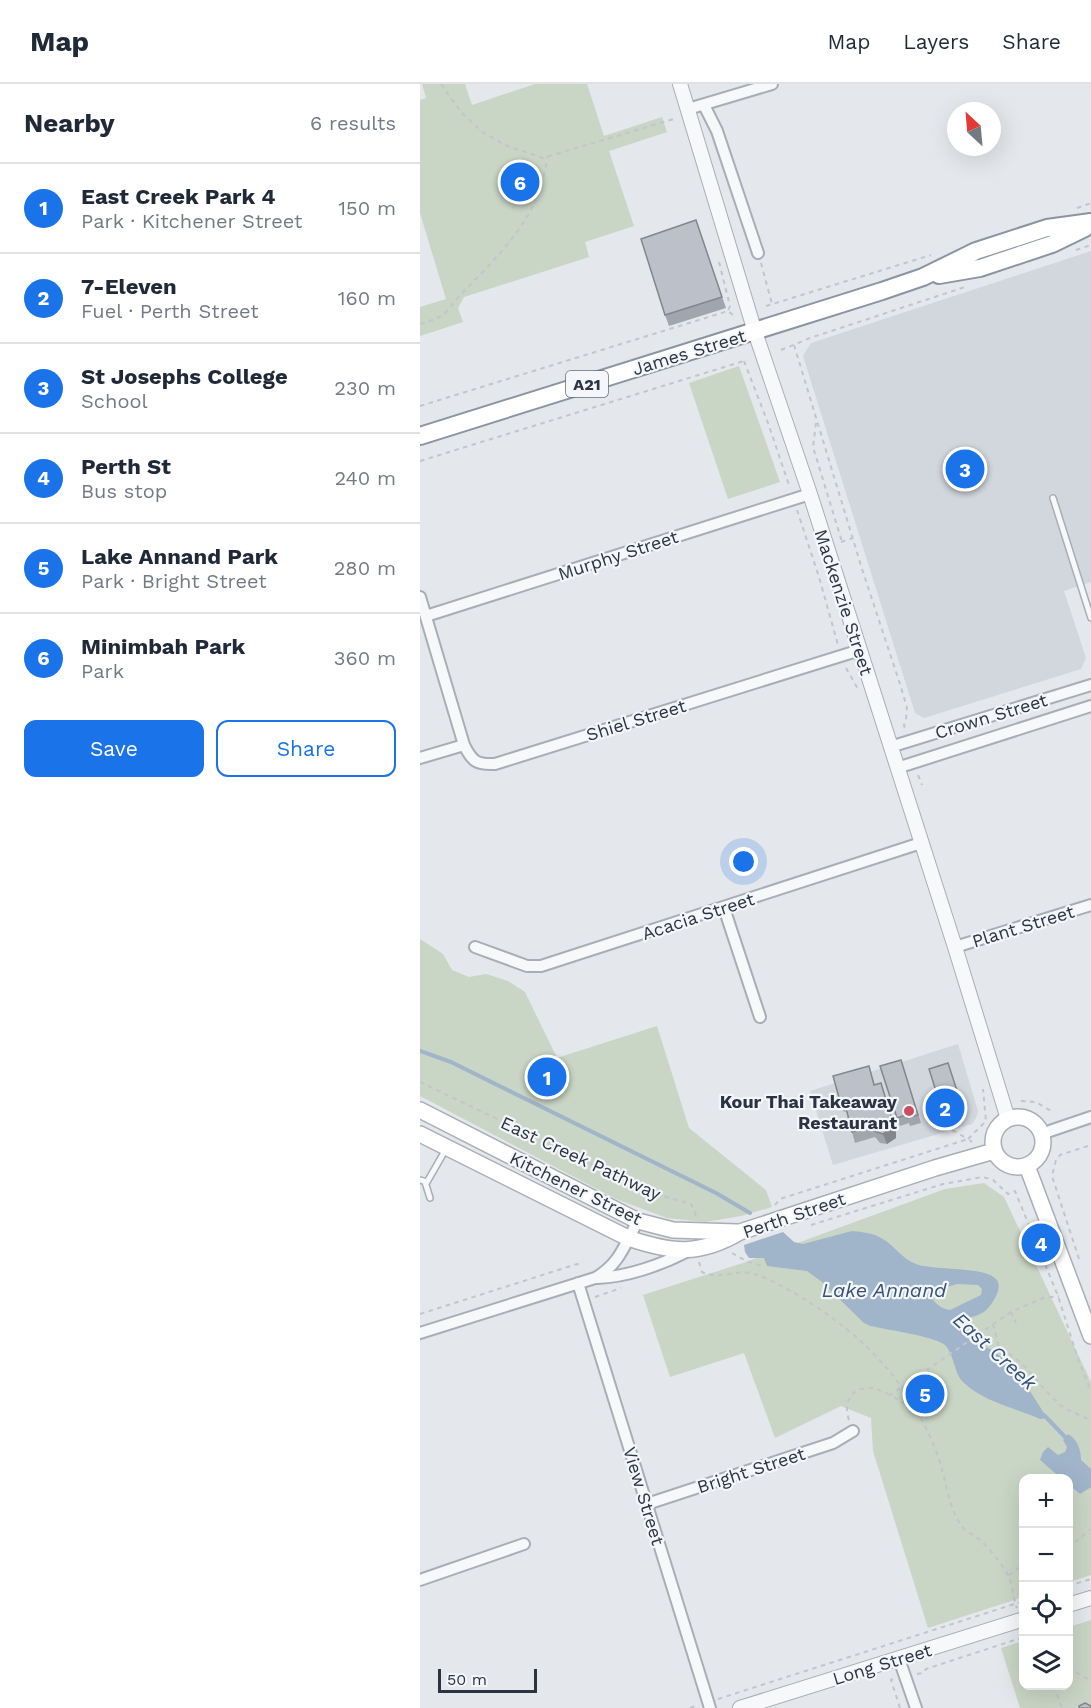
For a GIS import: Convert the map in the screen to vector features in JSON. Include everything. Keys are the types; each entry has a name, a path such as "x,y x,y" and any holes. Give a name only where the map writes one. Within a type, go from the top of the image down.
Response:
{"highway":[{"name":"James Street","path":"420,436 755,332 923,277 980,268 1052,244 1091,223"}],"main road":[{"name":"Kitchener Street","path":"420,1110 638,1221 673,1230 740,1232"},
{"path":"1015,1117 1028,1119 1034,1123 1041,1134 1043,1145 1039,1155 1027,1166 1016,1167 1004,1164 994,1151 993,1136 1001,1123 1008,1119 1015,1117"},
{"name":"Kitchener Street","path":"420,1134 628,1238 664,1249 692,1250"},
{"name":"Perth Street","path":"692,1250 725,1241 774,1214 994,1151"},
{"path":"1027,1166 1066,1294 1091,1336"}],"street":[{"name":"Mackenzie Street","path":"681,84 683,114 810,494 1008,1119"},
{"path":"683,114 704,105 772,84"},
{"path":"704,105 717,131 758,253"},
{"name":"Murphy Street","path":"426,616 810,494"},
{"path":"420,597 464,745 420,758"},
{"name":"Shiel Street","path":"464,745 471,759 483,764 495,764 860,650"},
{"name":"Crown Street","path":"890,747 1091,685"},
{"name":"Crown Street","path":"897,768 1091,706"},
{"name":"Acacia Street","path":"475,946 527,966 541,966 921,843"},
{"name":"Plant Street","path":"955,947 1091,905"},
{"path":"724,908 760,1017"},
{"path":"1041,1134 1091,1117"},
{"name":"Perth Street","path":"420,1333 595,1278 608,1271 617,1262 638,1221"},
{"name":"Perth Street","path":"595,1278 614,1278 673,1259 692,1250"},
{"name":"View Street","path":"578,1283 709,1705"},
{"name":"Bright Street","path":"647,1504 833,1443 853,1431"},
{"path":"420,1580 524,1544"},
{"path":"1073,1603 1091,1598"},
{"name":"Long Street","path":"740,1708 1019,1620"},
{"path":"899,1659 916,1708"}],"lane":[{"path":"1053,498 1091,618"},
{"path":"430,1198 423,1181 447,1148"}],"path":[{"path":"441,84 461,112 481,131 505,145 543,158 683,114"},
{"path":"420,324 444,315 500,255 537,197 548,156"},
{"path":"1069,210 1091,203"},
{"path":"1071,252 1091,245"},
{"path":"758,253 772,304"},
{"path":"766,306 938,253"},
{"path":"781,350 973,284"},
{"path":"420,406 728,311 733,315"},
{"path":"794,345 907,708 904,725 908,742"},
{"path":"420,461 746,360 819,577 837,642 849,675 860,692"},
{"path":"816,420 813,447 842,542"},
{"path":"836,544 853,538"},
{"path":"915,763 921,785"},
{"name":"East Creek Pathway","path":"420,1082 652,1193 691,1204 695,1212 695,1232"},
{"path":"774,1214 780,1199 968,1139 986,1121 983,1083"},
{"path":"1022,1101 1036,1102 1051,1111"},
{"path":"948,1125 951,1132 954,1131 972,1142"},
{"path":"1079,1261 1052,1176 1056,1160 1060,1155 1091,1145"},
{"path":"802,1226 812,1225 943,1184 983,1178 993,1180 1008,1194 1015,1191 1066,1294 1078,1359 1091,1392"},
{"path":"692,1250 702,1272 710,1276 751,1273 788,1290 815,1307 853,1333 902,1386 916,1409 937,1454 950,1502 961,1527 981,1540 1008,1576 1016,1604"},
{"path":"729,1250 746,1262 765,1268"},
{"path":"420,1314 577,1264 582,1266"},
{"path":"889,1396 1011,1312 1043,1298 1066,1294"},
{"path":"1011,1312 1016,1323"},
{"path":"993,1324 999,1348 1010,1353 1063,1407 1091,1422"},
{"path":"853,1431 846,1413 848,1398 866,1388 877,1389 916,1409"},
{"path":"1073,1544 1091,1529"},
{"path":"1008,1576 1019,1567"},
{"path":"1073,1584 1091,1579"},
{"path":"690,1708 709,1705 1019,1603"},
{"path":"900,1708 891,1680 923,1673 926,1669 1019,1638"},
{"path":"1073,1671 1088,1679"},
{"path":"1055,1690 1062,1708"}],"shaded area":[{"path":"1091,251 1091,582 1064,591 1086,658 1081,669 924,718 915,713 803,356 811,343"},
{"path":"958,1044 978,1111 972,1124 833,1165 810,1091"}],"green space":[{"path":"422,84 465,84 472,105 535,84 587,84 604,136 662,117 667,132 609,151 634,226 585,242 589,257 464,297 458,308 463,322 420,336 420,307 446,299 420,213 420,100 426,98"},
{"path":"739,366 780,482 728,499 689,383"},
{"path":"420,939 443,954 452,970 469,977 486,974 508,981 525,992 557,1058 657,1026 689,1128 766,1190 772,1207 741,1216 705,1222 667,1218 616,1199 420,1096"},
{"path":"984,1183 1004,1197 1091,1382 1091,1575 1073,1581 1073,1474 1019,1474 1019,1598 928,1628 873,1451 871,1418 841,1406 775,1438 744,1353 670,1377 643,1295 743,1263 945,1189"},
{"path":"1091,1620 1091,1708 1020,1708 1001,1648 1019,1642 1019,1690 1073,1690 1073,1626"}],"water":[{"name":"Lake Annand","path":"852,1231 864,1232 883,1239 916,1264 981,1272 996,1279 999,1287 991,1305 980,1314 963,1319 960,1325 966,1337 995,1352 1011,1366 1047,1418 1040,1419 972,1390 961,1379 946,1346 923,1337 864,1323 822,1282 807,1271 767,1266 764,1258 749,1258 744,1245 783,1232 794,1242 803,1244","holes":["957,1284 978,1285 982,1289 981,1295 950,1310 936,1304 928,1291 931,1288"]},
{"path":"1068,1434 1074,1439 1078,1445 1081,1460 1091,1469 1091,1487 1080,1494 1073,1488 1073,1474 1056,1474 1040,1460 1048,1447 1058,1455 1065,1452 1067,1447 1063,1440"}],"building":[{"path":"696,220 722,297 665,315 641,239"},
{"path":"901,1060 918,1115 907,1118 906,1115 897,1118 880,1066"},
{"path":"948,1063 961,1103 942,1110 929,1069"},
{"path":"869,1066 874,1085 881,1083 892,1120 892,1127 883,1134 876,1132 871,1126 852,1132 844,1100 840,1101 833,1076"},
{"path":"1085,1703 1091,1708 1079,1708 1079,1706"}],"waterway":[{"name":"East Creek","path":"420,1051 451,1062 716,1193 750,1213"},
{"name":"East Creek","path":"1044,1415 1066,1438"}],"place":[{"name":"Minimbah Park","path":"520,182"},
{"name":"St Josephs College","path":"965,469"},
{"name":"East Creek Park 4","path":"547,1077"},
{"name":"7-Eleven","path":"945,1108"},
{"name":"Kour Thai Takeaway Restaurant","path":"909,1111"},
{"name":"Perth St","path":"1041,1243"},
{"name":"Lake Annand Park","path":"925,1394"}]}
